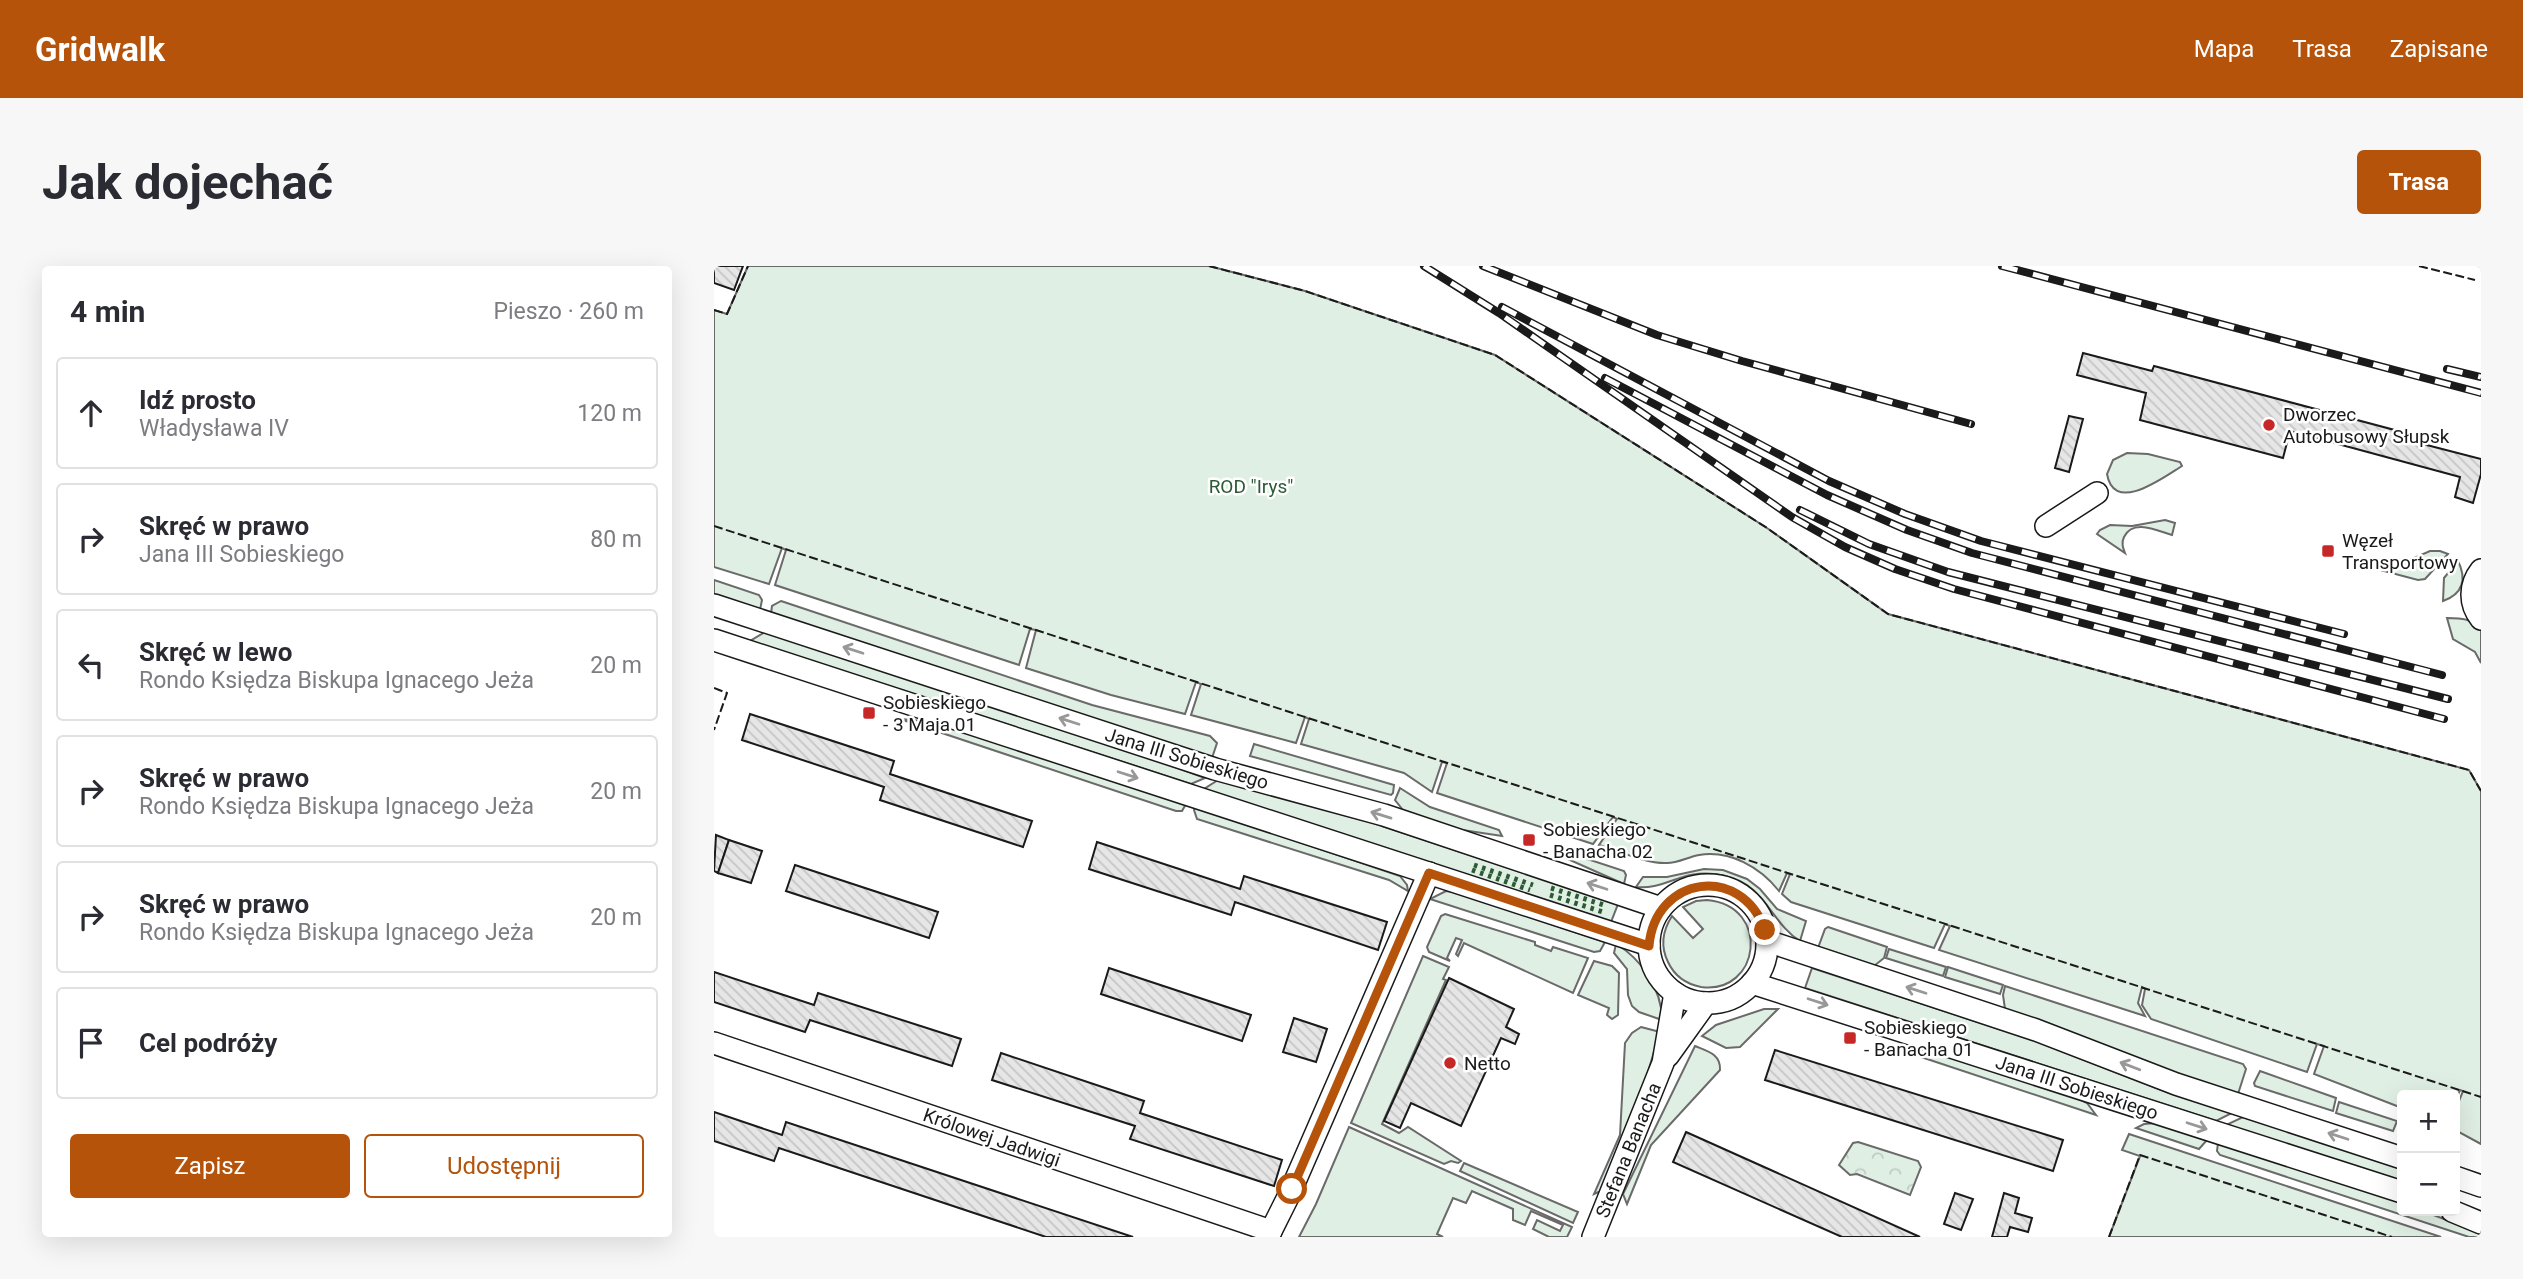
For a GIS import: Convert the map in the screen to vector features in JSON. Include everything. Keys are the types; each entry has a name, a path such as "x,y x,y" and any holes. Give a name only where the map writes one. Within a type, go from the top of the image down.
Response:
{"street":[{"path":"2046,526 2097,493"},
{"path":"2481,570 2473,584 2472,596 2475,611 2481,619"},
{"name":"Jana III Sobieskiego","path":"714,605 1215,769 1384,816 1661,908"},
{"name":"Jana III Sobieskiego","path":"714,640 1649,946"},
{"path":"1269,1234 1289,1195 1429,873"},
{"path":"1702,886 1728,889 1747,900 1761,919 1766,941 1763,963 1752,983 1739,994 1723,1001 1706,1003 1675,993 1656,973 1649,946 1650,932 1661,908 1686,889 1702,886"},
{"name":"Jana III Sobieskiego","path":"1766,941 2036,1030 2176,1084 2397,1156"},
{"name":"Jana III Sobieskiego","path":"1752,983 2397,1190"},
{"name":"Stefana Banacha","path":"1593,1237 1663,1063 1675,993"},
{"name":"Stefana Banacha","path":"1663,1063 1706,1003"},
{"name":"Królowej Jadwigi","path":"714,1043 1269,1234"},
{"path":"2460,1179 2481,1186"},
{"path":"2460,1214 2481,1223"}],"green space":[{"name":"ROD \"Irys\"","path":"748,266 1209,266 1305,291 1495,355 1767,528 1888,614 2469,770 2481,791 2481,1144 2460,1133 2460,1098 2463,1091 2460,1090 2397,1090 2397,1106 2314,1074 2324,1046 2317,1044 2307,1072 2151,1019 2142,1005 2145,989 2142,987 2138,1003 2145,1016 1939,950 1950,926 1945,924 1934,948 1791,902 1782,894 1790,874 1787,873 1779,891 1754,868 1722,855 1699,855 1667,863 1633,857 1599,845 1617,819 1613,817 1593,844 1437,793 1447,763 1442,762 1432,792 1404,773 1301,744 1309,719 1305,717 1296,743 1191,715 1201,684 1196,682 1185,714 1111,695 1026,668 1036,630 1030,629 1019,665 775,585 786,550 782,548 769,584 714,567 714,310 727,314"},
{"path":"2127,453 2148,454 2180,462 2182,466 2140,490 2119,492 2111,486 2107,474 2113,460"},
{"path":"2165,520 2175,523 2172,535 2146,527 2133,528 2123,539 2125,553 2097,534 2110,525 2132,526"},
{"path":"2430,551 2448,554 2425,579 2418,580 2384,571"},
{"path":"2458,561 2462,574 2461,585 2455,594 2443,601 2444,578"},
{"path":"714,580 759,595 762,600 760,610 714,594"},
{"path":"781,601 1092,705 1210,736 1217,743 1212,758 771,613 772,606"},
{"path":"2447,618 2474,623 2481,631 2481,663 2475,652 2453,639"},
{"path":"765,632 1205,778 1191,784 750,641"},
{"path":"900,719 936,722 1186,804 1182,811 1176,811"},
{"path":"1254,744 1394,785 1393,793 1391,795 1250,756"},
{"path":"1218,780 1373,823 1618,904 1611,922 1204,789"},
{"path":"1400,788 1430,807 1499,830 1502,836 1456,829 1403,810 1395,800"},
{"path":"1195,807 1400,876 1408,891 1389,880 1197,819"},
{"path":"1560,850 1624,871 1624,884 1554,853"},
{"path":"1704,869 1723,870 1747,879 1760,889 1777,909 1806,921 1800,941 1785,928 1755,891 1733,878 1699,874 1654,886 1636,887 1643,877 1667,877"},
{"path":"1446,891 1605,942 1600,951 1594,952 1430,899"},
{"path":"1707,900 1728,906 1742,917 1749,932 1750,949 1746,965 1736,978 1721,986 1701,987 1677,975 1666,956 1664,938 1672,916 1693,938 1703,929 1683,907 1696,901"},
{"path":"1445,914 1535,942 1535,945 1551,951 1553,947 1588,958 1573,993 1464,943 1458,956 1456,954 1462,940 1456,938 1447,958 1450,961 1429,952 1427,947 1441,916"},
{"path":"1828,927 1887,947 1884,958 1874,966 1818,948"},
{"path":"1616,944 1634,958 1649,976 1658,998 1662,1020 1639,1012 1632,1006 1628,995 1627,969 1614,953"},
{"path":"1889,949 1946,967 1943,976 1886,958"},
{"path":"1423,956 1449,967 1443,979 1446,980 1382,1124 1399,1133 1408,1127 1461,1161 1458,1163 1451,1161 1444,1164 1351,1123"},
{"path":"1594,961 1612,966 1619,973 1618,1015 1612,1019 1607,1015 1609,1008 1578,995"},
{"path":"1948,967 2003,985 2000,994 1945,977"},
{"path":"1812,968 2030,1039 2172,1094 2232,1113 2216,1121 1805,988"},
{"path":"2005,986 2243,1064 2246,1069 2238,1094 2177,1074 2005,1009"},
{"path":"1764,1009 1778,1009 1740,1047 1726,1048 1702,1036 1716,1025"},
{"path":"1641,1027 1660,1032 1647,1075 1601,1191 1594,1194 1620,1135 1625,1043 1632,1033"},
{"path":"1695,1046 1716,1057 1720,1070 1651,1145 1627,1204 1623,1194"},
{"path":"1899,1048 1926,1050 2072,1095 2087,1103 2096,1115 1903,1051"},
{"path":"2260,1071 2336,1098 2333,1111 2255,1086"},
{"path":"2339,1102 2397,1121 2393,1131 2336,1113"},
{"path":"2243,1117 2397,1166 2397,1180 2226,1125"},
{"path":"2156,1123 2207,1140 2199,1149 2136,1128"},
{"path":"1349,1127 1572,1227 1567,1237 1549,1237 1533,1229 1537,1220 1560,1231 1563,1225 1531,1211 1525,1225 1513,1220 1513,1209 1472,1191 1466,1203 1453,1198 1437,1234 1443,1237 1299,1237"},
{"path":"2129,1134 2441,1237 2109,1237 2140,1156 2122,1150"},
{"path":"1858,1142 1918,1161 1921,1167 1910,1195 1857,1174 1850,1175 1839,1165 1853,1143"},
{"path":"2218,1143 2397,1201 2397,1213 2220,1155 2217,1151"},
{"path":"1464,1163 1578,1212 1573,1223 1460,1171"},
{"path":"2405,1216 2436,1216 2481,1233 2481,1237 2469,1237"}],"building":[{"path":"714,266 743,266 734,290 714,283"},
{"name":"Dworzec Autobusowy Słupsk","path":"2083,353 2152,371 2154,366 2421,437 2419,443 2481,459 2481,474 2473,503 2455,497 2460,477 2290,431 2283,458 2140,420 2146,393 2077,375"},
{"path":"2069,416 2083,419 2069,472 2055,468"},
{"path":"750,714 894,761 890,774 1032,821 1023,847 880,800 884,787 742,740"},
{"path":"716,835 729,840 718,873 714,871"},
{"path":"729,840 762,851 751,883 718,873"},
{"path":"1097,842 1240,889 1244,876 1387,922 1378,950 1235,902 1231,915 1089,869"},
{"path":"795,865 938,912 929,938 786,891"},
{"path":"1109,968 1251,1015 1242,1041 1101,994"},
{"path":"714,972 814,1005 818,993 961,1039 952,1066 810,1020 805,1032 714,1002"},
{"name":"Netto","path":"1449,978 1514,1009 1506,1027 1519,1034 1515,1044 1501,1038 1461,1126 1411,1103 1400,1128 1384,1121"},
{"path":"1294,1018 1327,1029 1316,1062 1283,1052"},
{"path":"1775,1050 2063,1140 2053,1171 1765,1080"},
{"path":"1001,1053 1144,1101 1140,1113 1282,1160 1274,1186 1130,1139 1135,1126 992,1080"},
{"path":"714,1112 782,1135 786,1122 1133,1237 1046,1237 779,1148 774,1161 714,1141"},
{"path":"1686,1132 1920,1237 1842,1237 1673,1162"},
{"path":"1955,1193 1973,1199 1961,1230 1944,1224"},
{"path":"2004,1193 2019,1198 2015,1213 2032,1218 2028,1232 2010,1227 2007,1237 1992,1237"}],"railway":[{"path":"1424,266 1499,313 1792,517 1845,547 1895,569 1954,589 2444,719"},
{"path":"1483,266 1657,335 1971,424"},
{"path":"2002,266 2481,393"},
{"path":"1502,307 1829,481 1905,514 1981,541 2344,634"},
{"path":"2447,369 2481,377"},
{"path":"1605,378 1827,495 1907,530 1972,553 2442,675"},
{"path":"1800,510 1869,544 1948,572 2448,699"}],"hedge":[{"path":"1474,865 1533,885"},
{"path":"1472,870 1530,890"},
{"path":"1551,888 1607,906"},
{"path":"1550,895 1603,912"}],"fence":[{"path":"714,310 727,314 748,266"},
{"path":"1209,266 1305,291 1495,355 1767,528 1888,614 2469,770 2481,791"},
{"path":"2419,266 2475,280"},
{"path":"714,526 2481,1097"},
{"path":"714,688 727,693 714,730"},
{"path":"2109,1237 2140,1155 2392,1237"}],"place":[{"name":"Dworzec Autobusowy Słupsk","path":"2269,425"},
{"name":"Węzeł Transportowy","path":"2328,551"},
{"name":"Sobieskiego - 3 Maja 01","path":"869,713"},
{"name":"Sobieskiego - Banacha 02","path":"1529,840"},
{"name":"Sobieskiego - Banacha 01","path":"1850,1038"},
{"name":"Netto","path":"1450,1063"}],"route":[{"path":"1292,1189 1429,873 1649,946 1654,920 1661,908 1673,897 1686,889 1717,886 1747,900 1755,909 1765,930"}]}
